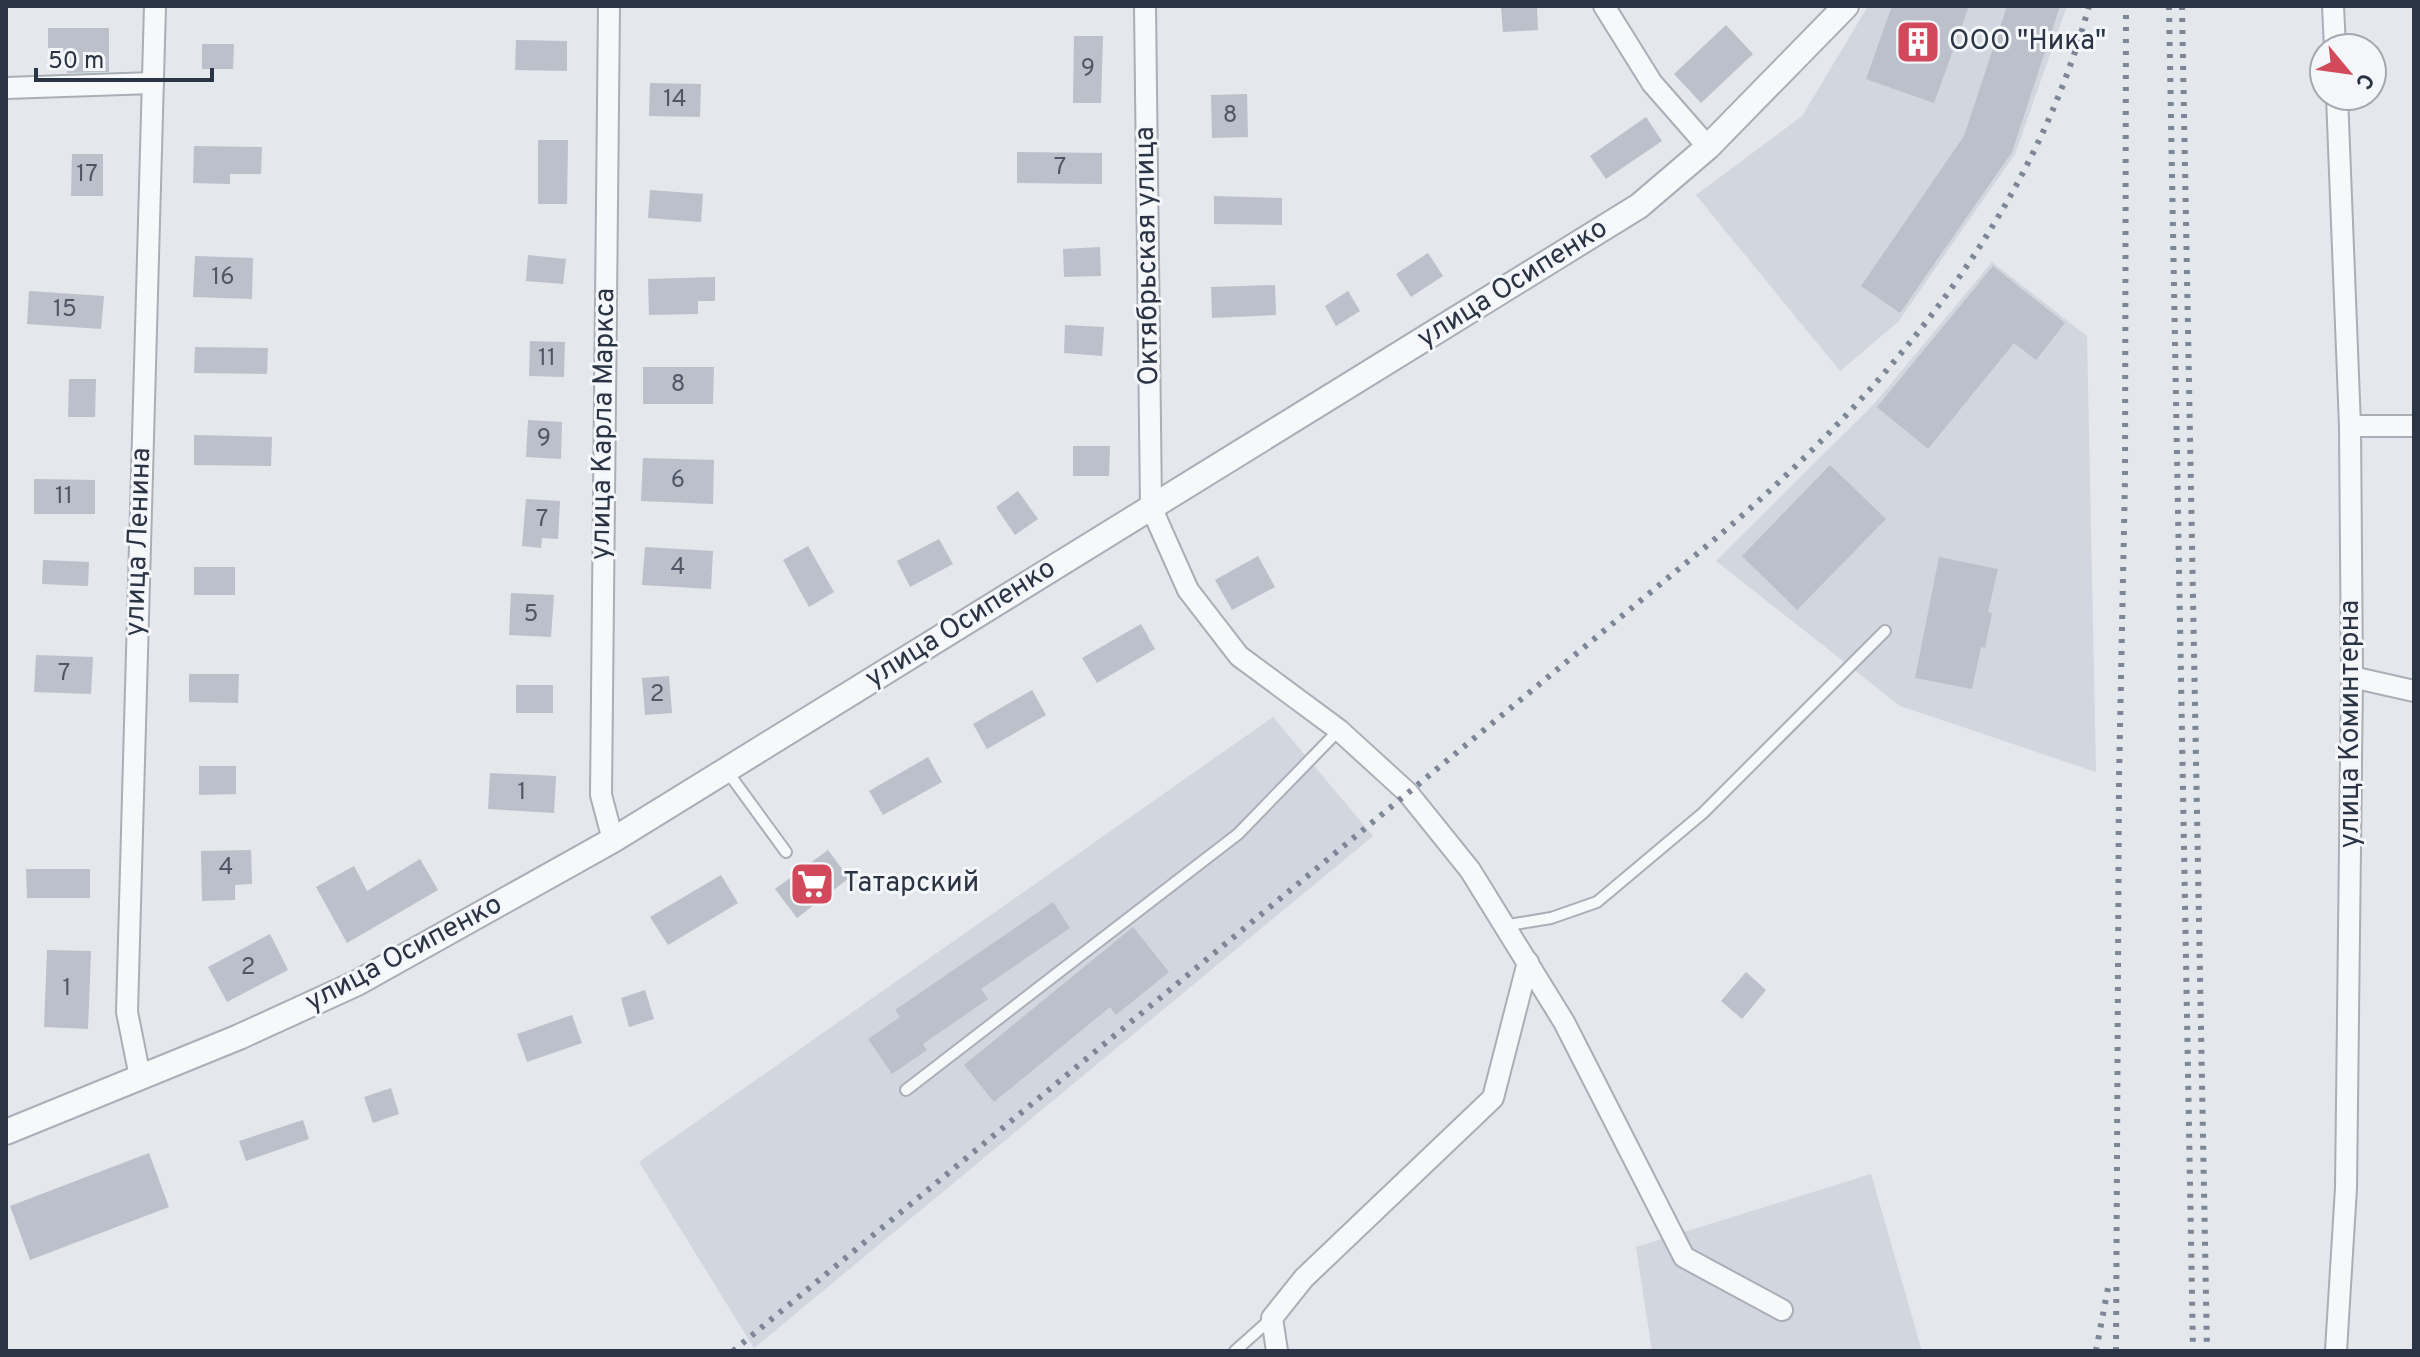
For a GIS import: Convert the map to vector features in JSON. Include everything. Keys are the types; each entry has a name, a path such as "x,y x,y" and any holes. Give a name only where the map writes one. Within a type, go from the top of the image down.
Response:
{"street":[{"name":"улица Ленина","path":"140,1077 127,1012 155,6"},
{"name":"улица Карла Маркса","path":"609,6 601,795 613,840"},
{"name":"Октябрьская улица","path":"1145,6 1151,507"},
{"path":"1604,6 1652,83 1708,147"},
{"name":"улица Осипенко","path":"6,1132 239,1037 357,983 613,840 1639,206 1708,147 1846,6"},
{"path":"2333,6 2334,32"},
{"path":"6,88 153,83"},
{"name":"улица Коминтерна","path":"2336,1351 2346,1188 2352,677 2350,426 2338,112"},
{"path":"2350,426 2414,426"},
{"path":"1151,507 1188,590 1239,656 1339,730 1408,793 1470,870 1564,1022 1684,1257 1782,1310"},
{"path":"2352,677 2414,691"},
{"path":"1277,1351 1272,1318 1304,1278 1493,1098 1528,962"}],"lane":[{"path":"1503,926 1551,918 1597,902 1703,813 1885,631"},
{"path":"906,1090 1238,834 1339,730"},
{"path":"726,770 786,852"},
{"path":"1235,1351 1272,1318"}],"shaded area":[{"path":"1868,6 2067,6 2015,154 1898,322 1840,371 1696,195 1802,116"},
{"path":"1992,262 2087,336 2096,772 1900,706 1716,561 1874,404"},
{"path":"1273,717 1373,836 754,1348 639,1162"},
{"path":"1871,1174 1922,1351 1652,1351 1636,1247"}],"building":[{"path":"1501,6 1537,6 1538,30 1503,32"},
{"name":"ООО \"Ника\"","path":"1892,6 1969,6 1934,103 1866,79"},
{"path":"2007,6 2060,6 2012,152 1900,313 1861,286 1964,136"},
{"path":"1726,25 1753,54 1701,103 1674,74"},
{"path":"48,28 109,28 109,72 67,73 67,60 48,59"},
{"path":"1074,36 1103,36 1101,103 1073,103"},
{"path":"516,40 567,41 567,71 515,70"},
{"path":"202,44 234,44 233,69 202,69"},
{"path":"650,83 701,84 700,117 649,116"},
{"path":"1247,94 1248,137 1212,138 1211,95"},
{"path":"1646,117 1662,141 1606,179 1590,156"},
{"path":"538,140 568,140 567,204 538,204"},
{"path":"194,146 262,147 261,174 230,174 230,184 193,183"},
{"path":"1017,152 1102,153 1102,184 1017,183"},
{"path":"72,154 103,154 103,196 71,196"},
{"path":"650,190 703,194 701,222 648,218"},
{"path":"1214,196 1282,198 1282,225 1214,224"},
{"path":"1100,247 1101,276 1064,277 1063,249"},
{"path":"1428,253 1443,276 1411,297 1396,274"},
{"path":"528,255 566,259 563,284 526,281"},
{"path":"195,256 253,258 252,299 193,297"},
{"path":"1993,266 2065,323 2036,360 2014,343 1928,449 1877,407"},
{"path":"715,277 715,301 698,301 698,314 649,315 648,279"},
{"path":"1275,285 1276,315 1212,318 1211,287"},
{"path":"29,291 104,296 101,329 27,324"},
{"path":"1348,291 1360,311 1336,326 1325,306"},
{"path":"1065,325 1104,327 1102,356 1064,353"},
{"path":"530,341 565,342 564,377 529,376"},
{"path":"195,347 268,348 267,374 194,373"},
{"path":"643,367 714,367 713,404 643,404"},
{"path":"69,379 96,379 95,417 68,417"},
{"path":"528,420 562,422 561,459 526,457"},
{"path":"194,435 272,437 271,466 194,465"},
{"path":"1073,446 1110,446 1109,476 1073,476"},
{"path":"643,458 714,460 713,504 641,501"},
{"path":"1830,465 1886,519 1797,610 1742,556"},
{"path":"34,479 95,480 95,514 34,514"},
{"path":"1018,491 1038,519 1015,535 996,507"},
{"path":"526,499 560,501 558,539 542,538 541,548 522,546"},
{"path":"939,539 953,564 910,587 897,561"},
{"path":"808,546 834,592 809,607 783,560"},
{"path":"645,547 713,551 711,589 642,585"},
{"path":"1258,556 1275,587 1232,610 1215,580"},
{"path":"1939,557 1998,569 1988,612 1992,613 1985,648 1981,647 1972,689 1915,678"},
{"path":"43,560 89,562 88,586 42,584"},
{"path":"194,567 235,567 235,595 194,595"},
{"path":"511,593 554,595 551,637 509,635"},
{"path":"1141,624 1155,649 1097,683 1082,658"},
{"path":"36,655 93,657 91,694 34,692"},
{"path":"189,674 239,674 238,703 189,702"},
{"path":"669,676 672,713 645,715 642,678"},
{"path":"516,685 553,685 553,713 516,713"},
{"path":"1032,690 1046,715 987,749 973,724"},
{"path":"928,757 942,782 883,815 869,791"},
{"path":"199,766 236,766 236,794 199,795"},
{"path":"490,773 556,776 554,813 488,809"},
{"path":"251,850 252,884 235,885 235,900 202,901 201,851"},
{"name":"Татарский","path":"828,850 849,878 797,918 775,889"},
{"path":"420,859 438,890 347,943 316,887 354,866 367,891"},
{"path":"26,869 90,869 90,898 27,898"},
{"path":"721,875 738,903 668,945 650,917"},
{"path":"1053,902 1070,928 981,989 988,999 923,1044 927,1050 892,1074 868,1039 900,1017 895,1010"},
{"path":"1133,927 1169,972 1116,1015 1110,1007 994,1102 964,1065"},
{"path":"270,934 288,970 227,1002 208,967"},
{"path":"47,950 91,951 88,1029 44,1027"},
{"path":"1746,972 1766,990 1742,1019 1721,1001"},
{"path":"645,990 654,1019 629,1027 621,998"},
{"path":"572,1015 582,1043 527,1062 517,1034"},
{"path":"391,1088 399,1114 373,1123 364,1097"},
{"path":"303,1120 309,1139 246,1161 239,1141"},
{"path":"149,1153 169,1207 30,1260 10,1206"}],"railway":[{"path":"733,1351 1715,539 1836,426 1892,364 1943,300 1989,232 2029,160 2063,85 2089,6"},
{"path":"2116,1351 2119,777 2125,479 2126,6"},
{"path":"2169,6 2193,1351"},
{"path":"2182,6 2207,1351"},
{"path":"2096,1351 2108,1288"}],"place":[{"name":"ООО \"Ника\"","path":"1918,42"},
{"name":"Татарский","path":"812,884"}]}
